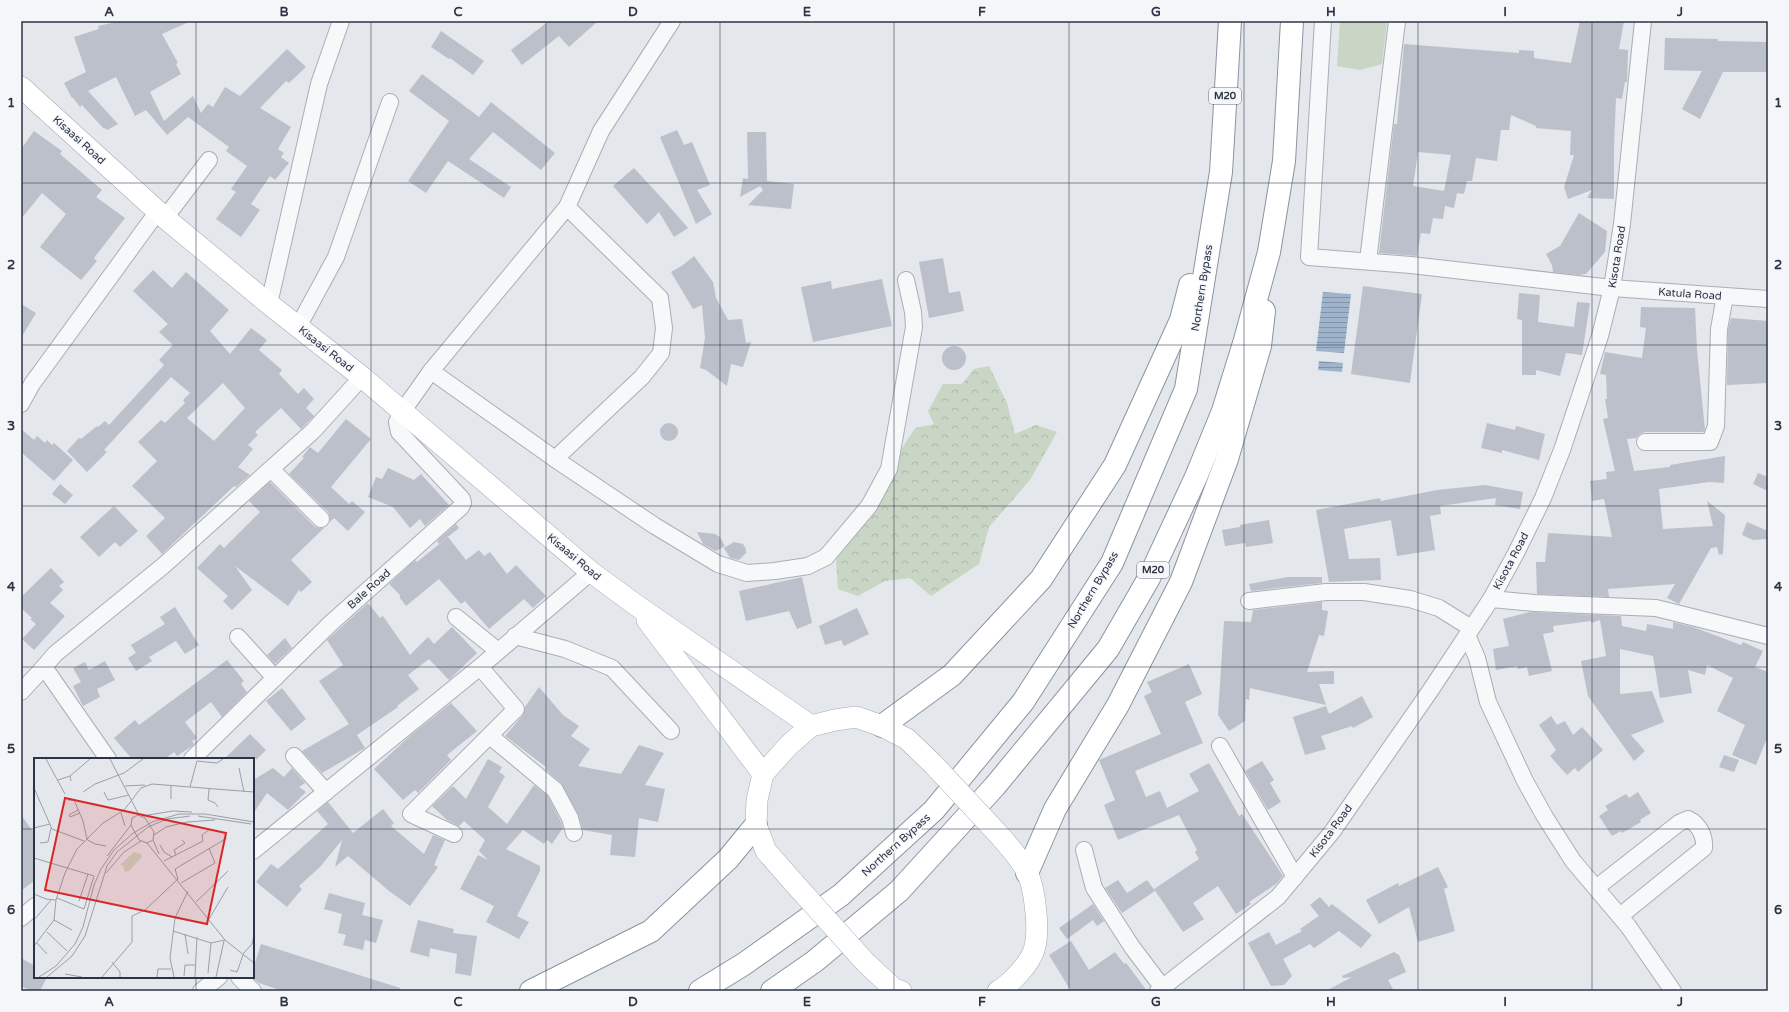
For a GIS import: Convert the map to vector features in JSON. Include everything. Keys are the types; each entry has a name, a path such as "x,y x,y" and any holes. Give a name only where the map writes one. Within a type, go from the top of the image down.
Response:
{"highway":[{"name":"Northern Bypass","path":"700,991 744,964 841,895 934,810 1023,702 1112,563 1186,389 1221,172 1230,21"},
{"name":"M20","path":"772,991 815,961 900,891 995,786 1108,649 1149,578 1200,470 1223,411 1245,340 1269,252 1284,161 1292,21"},
{"path":"882,726 952,675 1041,579 1115,465 1181,320 1221,172"},
{"path":"1027,873 1055,809 1118,705 1181,582 1227,459 1260,346 1269,252"},
{"path":"531,991 652,931 728,859 756,825"}],"main road":[{"name":"Kisaasi Road","path":"21,87 161,214 269,304 362,377 591,572 636,605 811,726"},
{"name":"Kisaasi Road","path":"636,605 763,774"},
{"path":"901,991 894,989 866,963 766,851 756,825 757,800 763,774 788,745 811,726 856,717 882,726 907,739 934,765 1001,837 1014,854 1027,873 1034,897 1036,926 1034,950 1022,982 998,991"}],"street":[{"path":"269,304 319,84 341,21"},
{"path":"402,412 431,372 567,207 601,131 672,21"},
{"name":"Katula Road","path":"1323,21 1308,257 1411,265 1612,288 1768,299"},
{"path":"1368,261 1397,21"},
{"name":"Kisota Road","path":"1161,989 1278,897 1332,832 1368,782 1491,599 1544,498 1562,450 1600,336 1612,288 1622,224 1643,21"},
{"path":"298,327 336,256 390,102"},
{"path":"21,404 32,384 161,214 209,160"},
{"path":"555,459 642,377 661,353 664,328 660,298 567,207"},
{"path":"431,372 555,459 655,526 718,564 747,574 808,566 826,557 869,506 889,469 914,327 913,312 906,280"},
{"path":"1645,442 1710,442 1716,426 1719,329 1725,296"},
{"path":"21,692 55,654 163,566 313,431 362,377"},
{"name":"Bale Road","path":"193,758 331,623 461,507 463,503 462,499 399,432 397,422 402,412"},
{"path":"271,469 321,519"},
{"path":"254,850 480,667 591,572"},
{"path":"1249,601 1326,592 1364,592 1410,599 1439,608 1469,631 1488,702 1525,781 1573,861 1620,916 1673,991"},
{"path":"1491,599 1656,608 1768,636"},
{"path":"456,617 498,651"},
{"path":"515,636 565,649 612,668 671,731"},
{"path":"238,637 275,678"},
{"path":"44,667 107,758"},
{"path":"454,834 411,814 516,709 480,667"},
{"path":"490,736 555,790 570,818 574,833"},
{"path":"1220,746 1295,877"},
{"path":"294,756 326,792"},
{"path":"1596,888 1679,823 1688,819 1693,821 1703,836 1704,848 1620,916"},
{"path":"1084,850 1094,888 1161,989"},
{"path":"21,918 34,907"},
{"path":"200,991 218,978"},
{"path":"240,978 253,991"}],"green space":[{"path":"1340,21 1387,21 1382,64 1360,70 1337,66"},
{"path":"989,366 1007,403 1015,434 1036,425 1057,432 1030,480 989,527 979,564 931,596 910,578 885,581 858,596 838,589 836,559 864,523 890,477 901,450 915,428 934,424 928,411 943,384 962,384 974,369"}],"water":[{"path":"1323,292 1351,294 1344,353 1316,351"},
{"path":"1319,361 1343,363 1342,372 1318,370"}],"building":[{"path":"120,21 191,21 162,34 178,63 176,64 181,74 150,92 164,121 193,96 201,113 208,104 213,107 225,87 240,96 287,49 306,67 289,83 286,81 260,108 291,127 278,149 284,153 281,157 289,163 275,180 270,176 251,204 260,210 241,237 216,219 236,192 231,189 247,166 226,151 229,147 188,117 167,135 146,110 135,116 116,77 88,91 118,124 107,130 105,128 104,129 82,105 80,107 72,98 64,83 86,72 74,37 99,29 98,26"},
{"path":"549,21 598,21 569,47 559,36 522,65 511,50"},
{"path":"1580,21 1624,21 1619,49 1628,50 1627,82 1625,82 1622,99 1616,98 1614,199 1587,198 1592,190 1568,199 1564,187 1574,155 1570,155 1571,131 1536,128 1536,126 1511,115 1509,130 1501,130 1497,161 1476,158 1472,181 1467,181 1464,194 1457,193 1454,208 1445,206 1443,219 1433,218 1430,234 1421,233 1417,256 1379,253 1394,124 1397,124 1404,44 1519,53 1519,50 1534,51 1534,58 1571,63","holes":["1418,152 1451,155 1444,191 1413,186"]},
{"path":"441,31 484,61 473,75 450,58 449,59 431,47"},
{"path":"1665,38 1768,42 1768,72 1723,72 1700,119 1682,109 1702,71 1664,70"},
{"path":"422,74 479,117 491,102 555,153 541,170 493,132 469,159 511,187 504,198 448,161 426,193 408,181 449,121 409,91"},
{"path":"677,130 684,145 692,142 710,185 697,190 712,214 696,224 660,137"},
{"path":"34,131 62,151 60,154 102,190 96,197 125,218 94,258 97,261 81,280 40,247 66,214 42,193 21,219 21,149"},
{"path":"747,132 766,132 767,181 794,184 791,209 748,205 763,190 760,186 740,197 743,178 748,179"},
{"path":"634,168 688,228 674,237 659,212 647,224 613,186"},
{"path":"1579,213 1607,231 1605,252 1586,274 1579,275 1553,272 1552,265 1546,254 1560,246"},
{"path":"694,256 713,282 716,298 728,320 742,319 746,343 751,342 743,367 731,364 727,386 706,370 700,368 705,338 702,305 693,309 671,272"},
{"path":"943,258 949,293 960,291 964,311 929,318 919,262"},
{"path":"153,270 172,288 186,272 229,310 210,331 230,354 251,328 267,340 259,350 282,370 279,374 298,394 304,388 314,399 306,408 314,416 301,429 281,408 255,432 258,435 248,445 253,449 238,467 250,475 236,487 234,486 162,554 146,536 165,518 132,486 157,461 138,442 161,420 165,423 185,403 183,400 190,393 171,377 104,450 107,452 87,472 67,451 79,438 81,439 105,421 109,425 164,365 159,360 173,345 159,332 168,324 133,291","holes":["223,383 245,408 214,441 187,418"]},
{"path":"882,279 892,326 813,342 801,287 831,281 832,289"},
{"path":"1363,286 1422,294 1410,383 1351,374"},
{"path":"1519,293 1540,295 1538,322 1574,327 1577,302 1590,303 1582,355 1566,353 1560,376 1536,370 1536,375 1522,375 1522,320 1517,319"},
{"path":"21,304 36,313 21,338"},
{"path":"1641,307 1695,308 1697,350 1705,430 1703,432 1645,432 1636,438 1627,439 1634,471 1670,467 1670,465 1725,456 1724,483 1709,482 1659,489 1663,529 1713,526 1707,501 1725,515 1723,554 1719,555 1717,547 1711,548 1679,604 1667,598 1675,584 1608,589 1609,597 1537,594 1536,562 1545,562 1548,533 1612,537 1604,499 1592,501 1590,481 1607,479 1606,472 1615,471 1603,419 1608,418 1605,399 1607,399 1606,375 1600,374 1605,352 1642,358 1646,328 1640,327"},
{"path":"1731,318 1768,321 1768,383 1727,385 1728,330"},
{"path":"954,346 959,347 965,353 965,363 959,369 954,370 949,369 943,363 942,358 943,353 949,347"},
{"path":"346,419 371,439 331,487 349,504 352,501 365,512 348,531 334,518 330,522 328,512 289,474 304,458 302,457 310,447 318,453"},
{"path":"669,423 675,426 678,432 675,438 669,441 663,438 660,432 663,426"},
{"path":"1487,423 1515,430 1516,426 1545,434 1539,460 1502,450 1502,453 1481,448"},
{"path":"21,429 34,440 37,436 45,443 47,440 52,445 54,443 73,460 54,481 21,452"},
{"path":"388,468 414,480 421,474 449,505 425,526 420,519 410,528 393,507 368,497 376,477 382,479"},
{"path":"1758,473 1768,477 1768,491 1753,484"},
{"path":"270,482 314,526 324,528 291,560 312,582 301,592 299,590 288,606 235,566 252,590 232,610 223,601 228,596 197,568 220,544 224,548 260,512 249,501"},
{"path":"60,484 73,495 65,504 52,494"},
{"path":"1485,485 1523,492 1520,509 1495,505 1496,498 1440,506 1441,514 1430,516 1435,550 1397,556 1391,520 1344,529 1349,559 1380,558 1381,580 1329,582 1316,510 1380,498 1381,501 1437,490"},
{"path":"114,506 138,531 120,547 115,542 99,557 80,537"},
{"path":"1269,520 1273,543 1246,547 1245,543 1225,546 1222,530"},
{"path":"1747,522 1768,531 1768,539 1753,540 1742,535"},
{"path":"456,524 459,528 439,544 437,541"},
{"path":"697,532 715,534 720,537 725,546 716,551 703,544"},
{"path":"448,537 466,560 479,550 484,556 490,552 507,574 516,565 546,596 533,608 524,599 489,629 465,601 461,604 439,579 406,606 400,598 400,595 389,584 415,560 417,562"},
{"path":"734,542 743,544 746,549 746,553 739,560 730,558 724,548"},
{"path":"51,568 64,582 59,586 63,590 50,603 65,616 34,650 22,639 36,624 21,608 21,597"},
{"path":"802,577 812,623 797,629 789,611 746,621 739,591"},
{"path":"1288,577 1322,577 1322,583 1251,591 1249,584"},
{"path":"1322,602 1322,610 1328,611 1324,636 1319,635 1307,672 1334,671 1334,684 1319,684 1326,705 1250,688 1249,700 1246,699 1245,721 1229,731 1218,715 1224,621 1251,622 1253,610"},
{"path":"368,603 380,618 383,616 410,655 428,637 434,644 452,627 477,653 449,680 429,659 408,675 419,689 397,706 398,707 357,735 365,748 322,773 302,751 349,724 319,681 343,665 327,640"},
{"path":"175,607 199,645 185,654 176,641 149,657 152,661 136,671 128,658 136,653 131,645 165,624 160,617"},
{"path":"857,608 869,634 844,646 841,640 825,645 819,626"},
{"path":"1530,612 1621,616 1622,626 1646,631 1647,624 1673,629 1673,622 1693,627 1741,645 1743,642 1763,651 1755,667 1768,672 1768,736 1756,765 1732,755 1745,725 1717,711 1733,678 1707,665 1705,675 1688,670 1692,693 1660,698 1653,656 1620,649 1620,694 1652,691 1664,722 1631,735 1645,751 1634,761 1588,696 1581,661 1606,656 1600,620 1591,623 1591,621 1553,626 1554,632 1543,634 1552,671 1529,676 1527,667 1518,669 1517,666 1496,670 1493,649 1509,646 1503,619"},
{"path":"285,638 292,648 275,664 267,655"},
{"path":"227,660 244,681 241,684 247,692 222,717 211,702 185,722 197,738 192,741 194,744 192,746 177,756 174,752 166,758 131,758 114,738 135,720 139,725"},
{"path":"105,661 115,680 97,689 100,697 83,706 73,686 81,682 73,668 85,662 89,670"},
{"path":"1189,664 1202,694 1185,702 1203,743 1135,771 1146,797 1160,791 1167,808 1199,791 1189,774 1209,763 1239,816 1242,814 1283,876 1276,884 1249,902 1251,904 1236,914 1218,886 1193,903 1204,919 1183,932 1154,889 1199,859 1195,852 1197,850 1179,815 1118,840 1104,805 1115,800 1099,760 1161,734 1144,696 1152,692 1147,682"},
{"path":"539,687 563,715 579,726 571,736 590,749 578,766 621,774 639,745 664,753 645,785 665,789 658,822 639,818 635,857 610,855 612,835 583,830 578,814 561,783 545,769 546,767 505,736 523,715 525,707"},
{"path":"282,688 306,719 291,731 266,701"},
{"path":"1362,696 1373,717 1353,728 1352,726 1321,736 1326,749 1305,755 1293,717 1326,706 1329,714"},
{"path":"451,703 477,731 447,755 451,760 418,793 415,790 403,800 374,769 411,735"},
{"path":"1551,716 1557,725 1565,721 1573,735 1582,727 1603,750 1578,772 1575,768 1567,775 1550,756 1556,750 1539,725"},
{"path":"250,734 266,750 257,759 225,758"},
{"path":"1724,755 1739,760 1734,772 1719,767"},
{"path":"488,759 502,767 499,772 505,776 488,807 507,824 534,785 548,796 563,828 552,844 547,840 544,844 523,830 506,849 540,866 540,871 517,916 529,922 519,939 486,922 494,906 460,889 478,855 488,860 479,851 485,840 464,821 459,826 447,820 432,806 453,786 466,799"},
{"path":"1262,761 1274,780 1270,783 1281,802 1268,810 1245,771"},
{"path":"273,768 284,777 292,768 305,783 299,787 306,792 288,810 267,793 254,812 254,779"},
{"path":"1638,792 1651,813 1640,820 1641,822 1622,833 1621,831 1612,836 1599,816 1608,810 1605,806 1626,794 1629,798"},
{"path":"328,802 353,833 383,809 394,823 391,826 424,854 433,835 445,840 434,865 438,867 410,906 389,891 348,856 335,867 342,840 320,867 299,886 302,889 287,907 256,882 271,864 278,869 328,824 317,811"},
{"path":"21,815 34,833 34,881 21,891"},
{"path":"1438,867 1448,887 1444,889 1455,931 1418,942 1409,907 1379,924 1366,900 1398,883 1399,886"},
{"path":"1118,880 1127,893 1147,880 1155,891 1122,913 1105,888"},
{"path":"329,893 365,903 362,915 383,920 376,943 365,940 363,950 343,945 346,935 338,933 342,914 324,909"},
{"path":"1320,897 1329,907 1332,904 1372,935 1361,948 1339,931 1314,948 1310,944 1283,959 1292,976 1284,985 1271,986 1248,943 1269,932 1276,945 1302,931 1300,929 1319,916 1310,905"},
{"path":"1093,904 1104,921 1097,926 1093,920 1067,939 1059,928"},
{"path":"418,920 454,929 453,933 477,936 471,976 455,973 457,954 430,948 429,957 410,952"},
{"path":"1071,941 1089,970 1115,952 1124,964 1126,963 1147,991 1071,991 1049,955"},
{"path":"261,944 400,988 400,991 283,991 259,983 253,978 254,966"},
{"path":"1394,952 1399,955 1406,972 1388,980 1394,991 1326,991 1352,977 1343,978 1342,976"},
{"path":"21,958 34,965 34,978 46,978 40,991 31,991 21,986"}]}
